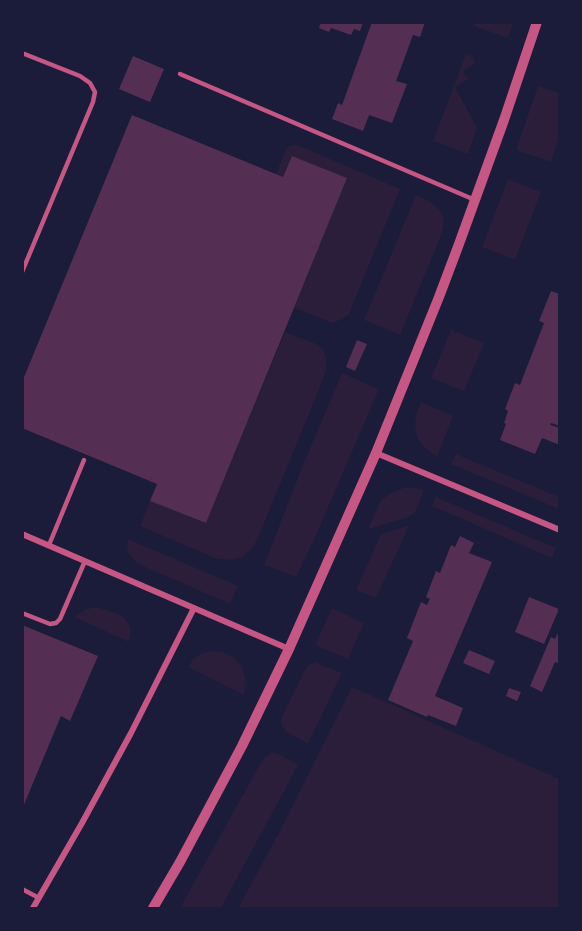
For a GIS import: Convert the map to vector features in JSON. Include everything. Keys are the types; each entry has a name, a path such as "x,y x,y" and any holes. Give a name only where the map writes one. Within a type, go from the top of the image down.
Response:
{"street":[{"path":"153,909 242,746 289,649 376,453 439,297 504,120 537,22"},
{"path":"376,453 560,530"},
{"path":"22,534 289,649"},
{"path":"33,909 131,733 194,608"}],"lane":[{"path":"22,52 80,76 90,83 94,92 93,102 22,272"},
{"path":"180,74 475,200"},
{"path":"49,545 84,460"},
{"path":"22,613 50,624 56,623 60,619 85,561"},
{"path":"22,888 39,898"}],"shaded area":[{"path":"475,22 513,23 508,38 474,26"},
{"path":"466,54 476,63 463,71 468,79 455,87 477,128 468,154 433,141"},
{"path":"538,86 559,93 559,137 551,162 516,150"},
{"path":"294,145 400,189 349,314 332,323 294,308 347,178 292,156 283,177 276,174 286,149"},
{"path":"508,179 541,192 515,260 482,247"},
{"path":"416,195 429,201 440,210 444,223 400,335 364,320"},
{"path":"451,330 484,343 464,391 431,378"},
{"path":"285,332 320,347 326,357 326,372 252,549 241,558 217,559 140,526 150,501 206,523"},
{"path":"342,373 379,389 296,577 264,565"},
{"path":"421,402 453,416 437,457 424,447 416,433 416,415"},
{"path":"456,454 559,497 559,509 451,464"},
{"path":"403,488 424,490 415,512 407,518 368,529 381,500"},
{"path":"436,497 556,548 552,558 432,506"},
{"path":"409,526 376,598 356,590 381,534"},
{"path":"128,539 238,586 230,604 138,564 129,554"},
{"path":"97,607 124,618 131,630 129,642 74,617 87,609"},
{"path":"332,608 364,623 348,659 315,645"},
{"path":"223,652 233,657 241,665 246,685 244,695 188,667 193,659 202,653"},
{"path":"315,662 342,673 308,744 287,732 281,721 306,668"},
{"path":"352,687 559,779 559,908 238,908 280,831"},
{"path":"273,752 297,764 297,767 221,908 180,908 259,766 265,757"}],"building":[{"path":"321,22 363,22 360,31 354,29 351,35 331,28 329,32 319,28"},
{"path":"372,22 425,22 420,37 413,35 396,81 407,84 392,123 369,115 363,131 332,119 338,103 342,105"},
{"path":"133,56 164,69 150,102 119,89"},
{"path":"132,115 283,177 292,156 347,178 206,523 150,501 157,484 22,428 22,382"},
{"path":"551,291 560,294 560,401 558,404 560,405 560,426 551,423 550,425 560,428 560,445 542,438 535,454 500,440 506,424 504,423 508,411 505,409 515,383 520,385 544,323 539,321"},
{"path":"357,340 367,344 355,371 346,367"},
{"path":"460,536 474,543 469,553 492,562 435,696 463,708 456,726 428,715 427,717 388,700 413,641 407,638 421,602 427,605 430,599 426,597 436,571 440,573 451,545 455,547"},
{"path":"529,597 559,609 544,644 515,632"},
{"path":"22,625 98,656 70,721 61,716 23,807"},
{"path":"560,629 560,664 555,662 542,692 530,686 551,637 555,639"},
{"path":"469,650 495,661 489,674 463,663"},
{"path":"509,688 521,692 517,701 506,696"}]}
